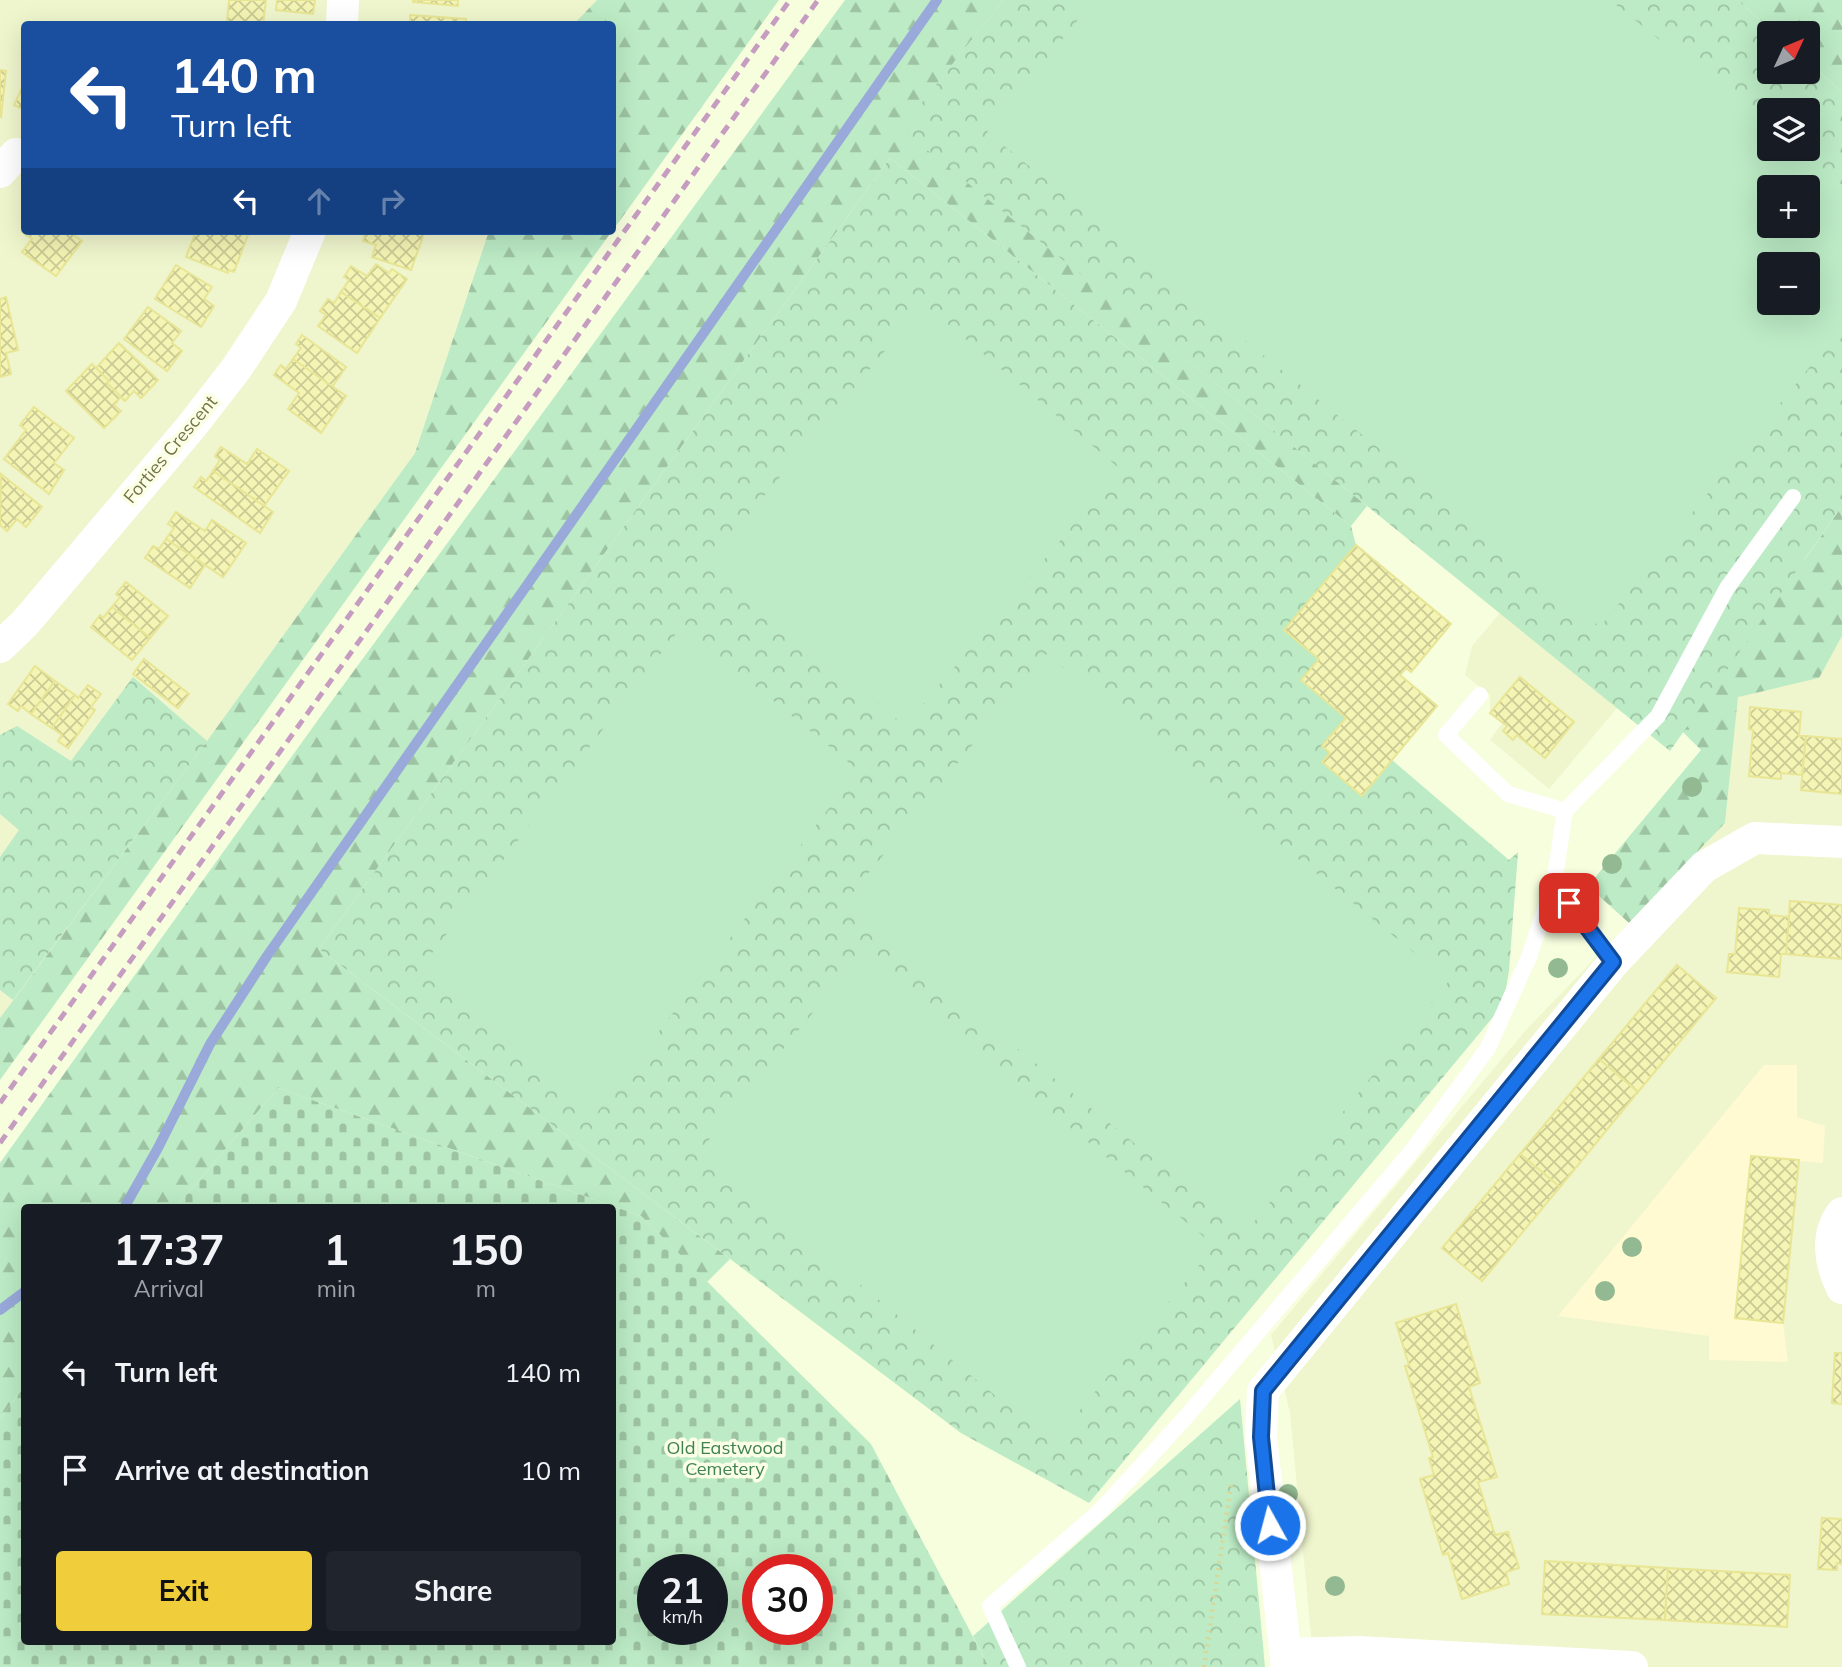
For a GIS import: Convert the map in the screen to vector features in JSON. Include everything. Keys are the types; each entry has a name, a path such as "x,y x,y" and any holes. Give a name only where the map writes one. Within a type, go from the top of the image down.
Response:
{"street":[{"path":"342,21 343,0"},
{"name":"Forties Crescent","path":"0,648 191,427 236,369 281,301 308,235"},
{"path":"1632,1667 1359,1652 1287,1660 1262,1449 1263,1391 1613,962 1704,867 1755,838 1842,842"},
{"path":"1842,1213 1835,1222 1830,1243 1834,1272 1842,1288"}],"lane":[{"path":"1018,1667 990,1606 1100,1511 1185,1418 1411,1152 1488,1048 1529,957 1554,883 1565,811 1658,716 1727,589 1793,497"},
{"path":"1480,695 1447,735 1508,794 1565,811"},
{"path":"1554,883 1613,962"}],"path":[{"path":"1204,1667 1231,1481"}],"shaded area":[{"path":"0,0 597,0 577,21 21,21 21,235 488,235 415,453 207,741 0,1018"},
{"path":"1500,613 1617,708 1549,789 1490,740 1502,723 1490,713 1490,695 1465,675 1472,646"},
{"path":"1842,636 1842,1667 1314,1667 1290,1413 1271,1335 1526,1030 1725,823 1738,696 1819,678"},
{"path":"1764,1065 1797,1065 1797,1117 1825,1126 1823,1163 1799,1161 1783,1323 1788,1362 1709,1360 1709,1336 1558,1316"}],"green space":[{"path":"597,0 779,0 616,226 616,21 577,21"},
{"path":"845,0 1003,0 902,129 1367,506 1351,526 890,158 319,949 730,1259 707,1282 641,1216 616,1207 616,1204 607,1204 278,1088 179,1204 21,1204 21,1391 0,1419 0,1163 323,713"},
{"path":"1003,0 1737,0 1761,21 1757,21 1757,84 1820,84 1820,73 1842,92 1842,506 1670,751 901,129"},
{"path":"1094,0 1610,0 1757,118 1757,161 1809,161 1842,187 1842,327 1600,627 987,132"},
{"path":"1737,0 1842,0 1842,92 1820,73 1820,21 1761,21"},
{"path":"890,158 1351,526 1356,545 1284,630 1319,659 1301,681 1346,718 1323,746 1330,753 1322,762 1362,795 1392,760 1509,860 1518,852 1509,971 1503,1005 1089,1503 961,1433 319,949"},
{"path":"488,235 609,235 0,1080 0,1018 207,741 415,453"},
{"path":"924,304 1120,469 905,726 709,562"},
{"path":"1842,506 1842,636 1819,678 1738,697 1725,823 1629,923 1588,886 1701,750 1676,725 1808,555"},
{"path":"682,626 858,770 596,1114 419,970"},
{"path":"1046,654 1449,981 1245,1233 842,906"},
{"path":"133,677 207,741 13,1000 0,990 0,857 19,830 0,814 0,735 17,726 71,761"},
{"path":"860,955 1215,1246 1053,1443 699,1152"},
{"name":"Old Eastwood Cemetery","path":"278,1088 607,1204 179,1204"},
{"name":"Old Eastwood Cemetery","path":"616,1207 641,1216 871,1444 989,1667 0,1667 0,1419 21,1391 21,1645 616,1645"},
{"path":"1240,1399 1265,1667 989,1667 973,1636"}],"building":[{"path":"229,0 266,0 263,21 227,21"},
{"path":"277,0 315,0 313,14 276,10"},
{"path":"458,0 458,6 413,2"},
{"path":"410,15 466,19 466,21 410,21"},
{"path":"0,70 6,71 1,117 0,116"},
{"path":"21,90 21,108 14,105"},
{"path":"26,235 74,235 82,241 56,276 22,252 32,239"},
{"path":"194,235 248,235 234,272 229,270 228,273 186,257"},
{"path":"365,235 424,235 411,270 372,257 376,245 363,241"},
{"path":"376,264 389,273 392,269 407,279 380,318 341,292 349,280 344,277 351,266 367,276"},
{"path":"176,265 212,287 204,299 214,306 201,327 155,299"},
{"path":"341,292 380,318 357,353 318,326 326,315 320,311 328,299 334,303"},
{"path":"6,297 18,350 6,353 11,374 0,377 0,299"},
{"path":"148,307 181,331 172,343 182,351 167,371 124,339"},
{"path":"302,335 346,367 332,387 293,359 301,348 296,344"},
{"path":"119,343 158,380 141,398 134,391 125,401 96,368"},
{"path":"293,359 346,396 321,433 288,409 299,393 274,375 281,365 286,369"},
{"path":"92,364 121,397 114,405 121,411 104,428 66,391"},
{"path":"34,407 74,438 54,463 64,470 49,494 4,459 26,430 20,425"},
{"path":"221,447 247,464 257,449 289,471 264,506 213,471 220,460 215,456"},
{"path":"213,471 273,512 260,533 194,487 201,477 206,481"},
{"path":"1,474 42,507 26,527 17,519 7,531 0,525"},
{"path":"176,512 205,531 212,520 246,543 223,577 166,539 174,528 168,524"},
{"path":"166,539 205,565 190,588 145,558 153,546 159,549"},
{"path":"1356,545 1451,624 1411,672 1406,668 1400,675 1437,706 1362,796 1322,762 1330,753 1322,746 1346,718 1301,680 1319,659 1284,630"},
{"path":"126,582 168,616 150,638 112,607 120,597 116,594"},
{"path":"112,607 150,638 132,660 91,627 100,615 103,618"},
{"path":"144,659 189,694 178,708 133,674"},
{"path":"35,666 55,681 31,714 21,706 18,711 8,704"},
{"path":"1520,677 1574,722 1545,758 1517,735 1513,740 1503,731 1507,726 1490,713"},
{"path":"55,681 75,695 52,728 31,714"},
{"path":"88,685 101,694 91,707 95,710 68,748 58,741 62,735 52,728 75,695 78,698"},
{"path":"1750,707 1801,712 1799,736 1806,736 1802,775 1781,773 1781,779 1749,776 1753,730 1749,729"},
{"path":"1806,736 1842,739 1842,794 1801,790"},
{"path":"1790,901 1842,905 1842,959 1786,954"},
{"path":"1739,908 1769,910 1769,915 1789,917 1786,954 1781,954 1779,977 1727,972 1729,954 1735,954"},
{"path":"1677,965 1716,998 1638,1092 1599,1059"},
{"path":"1599,1059 1638,1092 1560,1187 1520,1154"},
{"path":"1520,1154 1560,1187 1482,1281 1442,1248"},
{"path":"1751,1156 1799,1160 1783,1323 1735,1318"},
{"path":"1456,1304 1480,1383 1469,1387 1497,1477 1478,1482 1495,1535 1508,1532 1519,1568 1506,1572 1509,1584 1462,1599 1448,1553 1443,1555 1420,1479 1434,1475 1429,1458 1433,1457 1405,1366 1409,1365 1396,1323"},
{"path":"1835,1353 1842,1353 1842,1404 1832,1403"},
{"path":"1822,1518 1842,1519 1842,1564 1837,1563 1837,1570 1818,1569"},
{"path":"1545,1561 1668,1568 1665,1620 1542,1614"},
{"path":"1668,1568 1790,1575 1787,1627 1665,1620"}],"waterway":[{"path":"126,1204 158,1148 210,1044 267,956 937,0"},
{"path":"0,1310 21,1294"}],"railway":[{"path":"0,1103 790,0"},
{"path":"0,1143 818,0"}],"route":[{"path":"1270,1525 1261,1437 1263,1391 1613,962 1569,903"}]}
